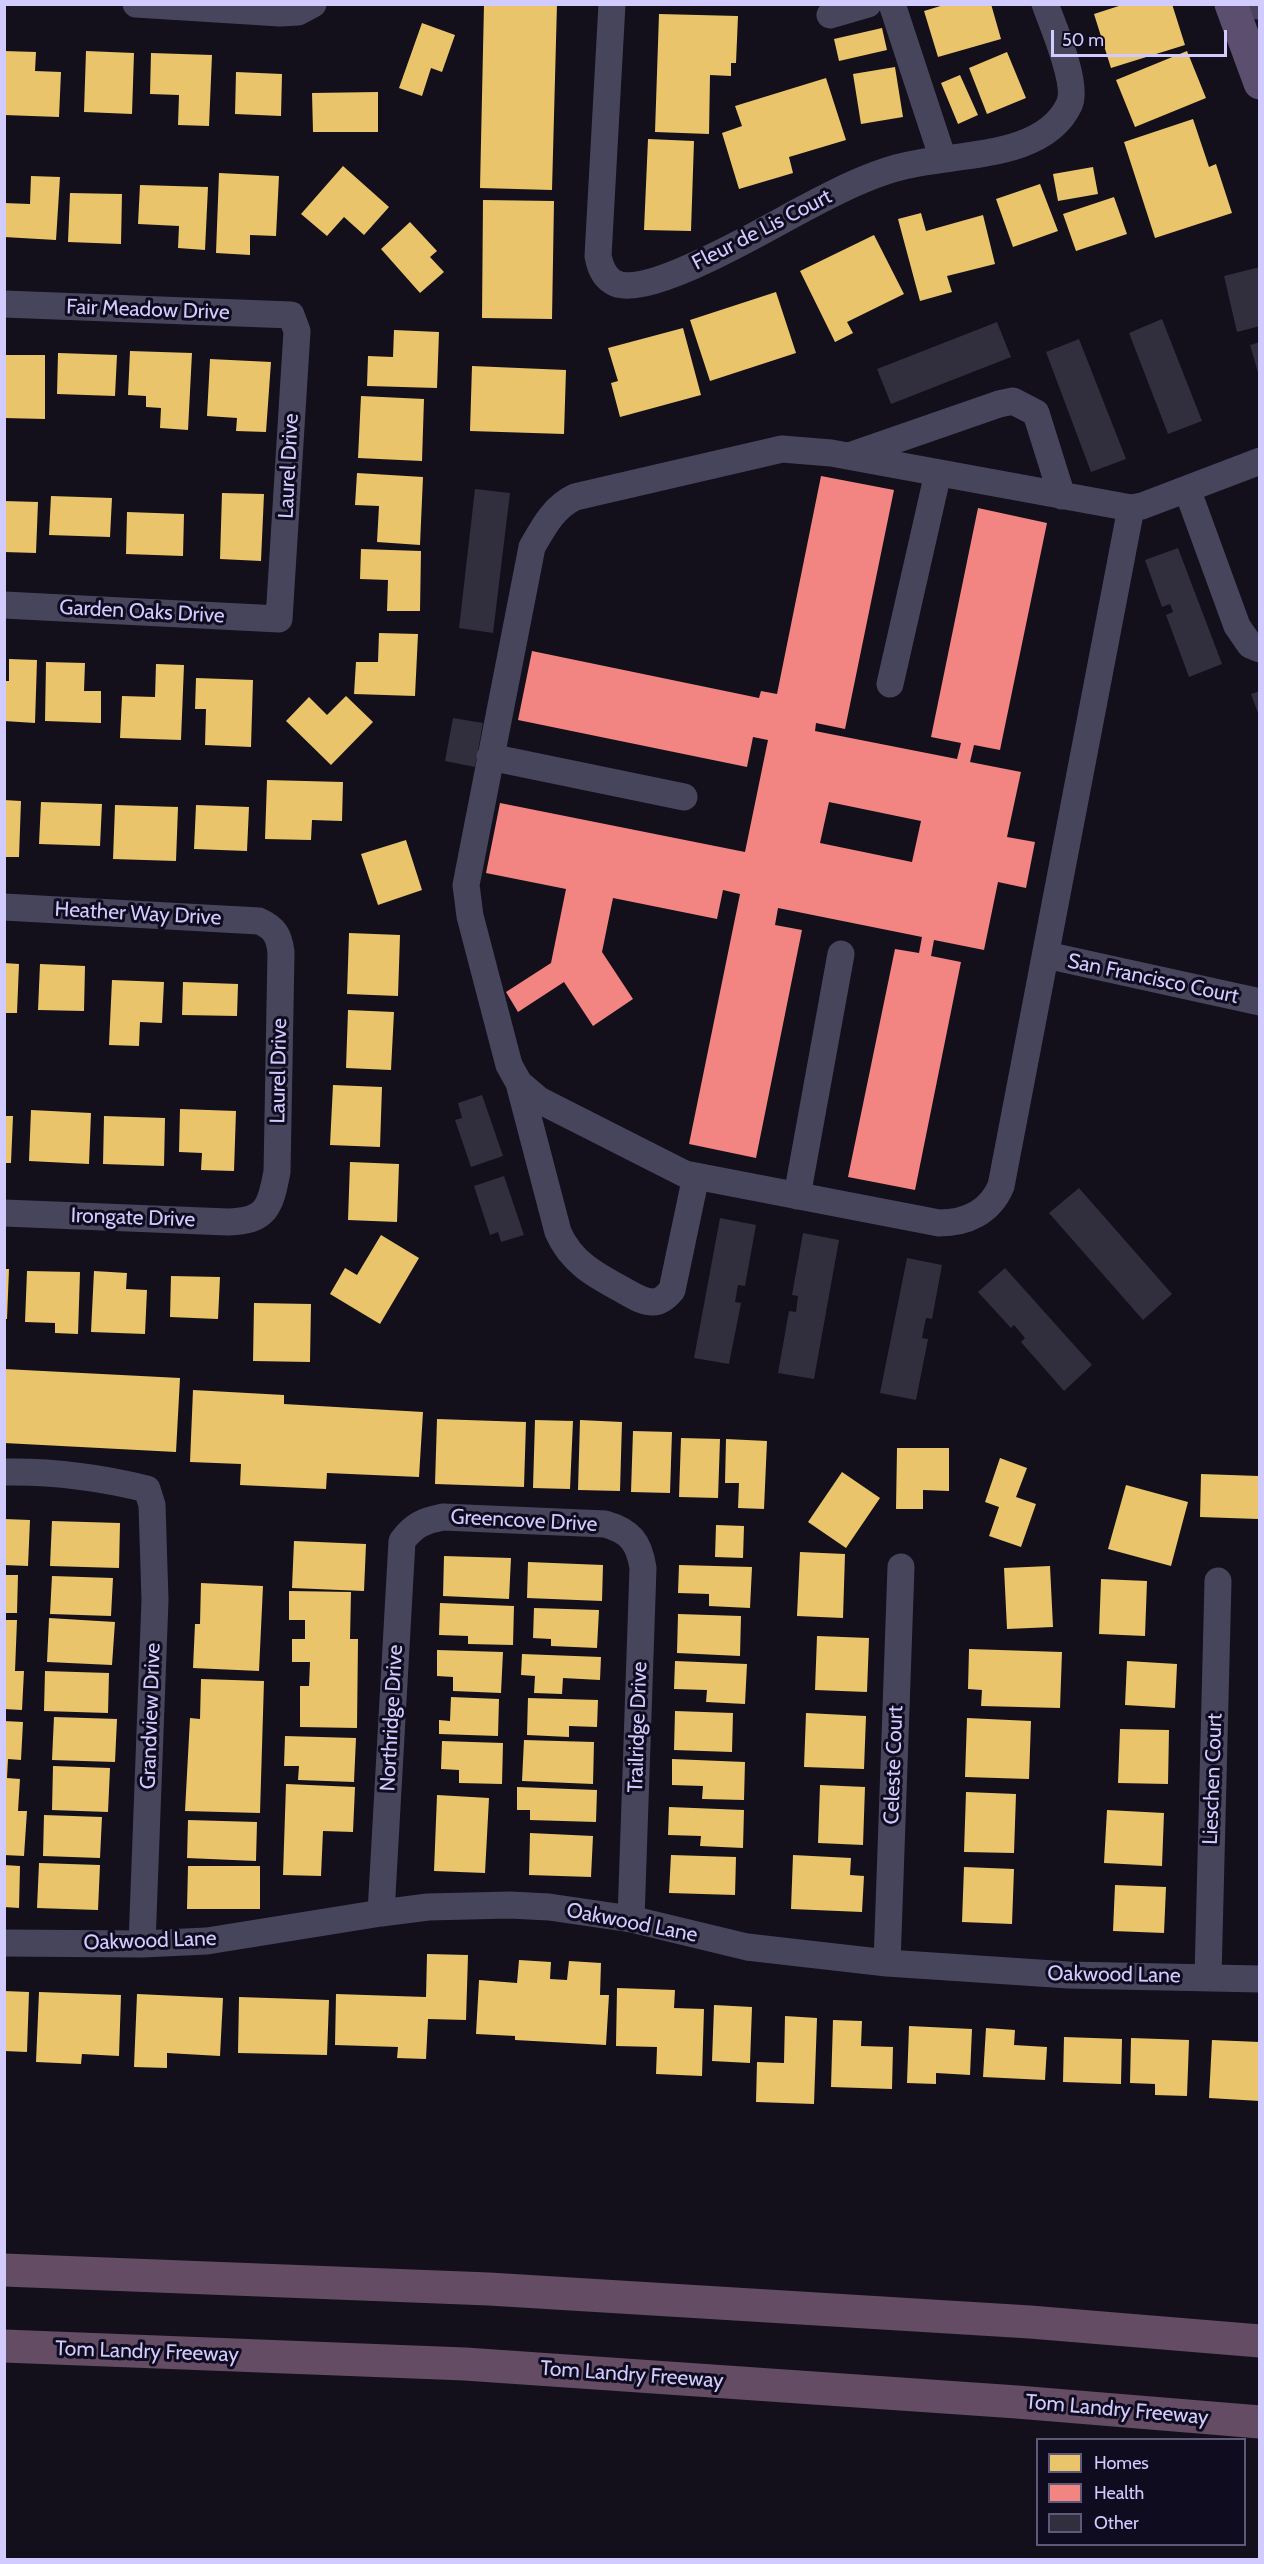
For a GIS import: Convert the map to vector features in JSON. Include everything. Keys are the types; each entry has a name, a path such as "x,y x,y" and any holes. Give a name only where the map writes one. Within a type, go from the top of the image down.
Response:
{"highway":[{"path":"4,2270 489,2289 1030,2322 1260,2341"},
{"name":"Tom Landry Freeway","path":"4,2346 465,2364 1017,2402 1260,2422"}],"main road":[{"path":"1232,5 1258,76"}],"street":[{"path":"136,4 280,13 298,12 312,5"},
{"name":"Fleur de Lis Court","path":"612,4 598,242 601,270 614,283 621,285 660,279 730,249 848,186 898,167 1015,146 1046,133 1070,103 1071,79 1045,4"},
{"path":"830,15 868,4"},
{"path":"892,4 943,159"},
{"path":"1232,5 1260,6"},
{"name":"Fair Meadow Drive","path":"4,304 291,315"},
{"name":"Laurel Drive","path":"279,619 297,331 291,315"},
{"path":"849,456 1013,401 1036,413 1062,496"},
{"path":"696,1176 672,1290 664,1298 655,1302 642,1300 594,1275 572,1256 564,1246 558,1232 519,1083 509,1065 470,916 465,885 532,547 562,503 575,497 783,449 805,449 849,456 1131,508 1142,506 1260,461"},
{"path":"890,684 938,473"},
{"path":"1187,489 1237,626 1250,645 1260,649"},
{"path":"519,1083 539,1100 685,1174 939,1223 966,1220 988,1207 996,1199 1001,1186 1131,508"},
{"name":"Garden Oaks Drive","path":"4,605 279,619"},
{"path":"490,757 684,797"},
{"name":"Heather Way Drive","path":"4,907 245,919 260,921 270,926"},
{"name":"Laurel Drive","path":"261,1215 270,1201 277,1172 281,952 280,938 270,926"},
{"path":"797,1196 841,954"},
{"name":"San Francisco Court","path":"1046,955 1260,1002"},
{"name":"Irongate Drive","path":"4,1213 228,1222 242,1222 261,1215"},
{"name":"Grandview Drive","path":"4,1472 44,1472 102,1478 147,1490 152,1505 155,1600 142,1944"},
{"name":"Greencove Drive","path":"413,1527 425,1520 443,1517 605,1524 620,1528 632,1538"},
{"name":"Northridge Drive","path":"381,1912 400,1560 402,1541 413,1527"},
{"name":"Trailridge Drive","path":"631,1918 643,1568 640,1551 632,1538"},
{"name":"Celeste Court","path":"887,1963 901,1567"},
{"name":"Lieschen Court","path":"1208,1977 1218,1581"},
{"name":"Oakwood Lane","path":"4,1943 142,1944 207,1941 275,1932 381,1912 428,1907 510,1905 549,1907 631,1918 747,1947 887,1963 1069,1975 1260,1979"}],"building: Homes":[{"path":"484,4 557,4 552,190 480,188"},
{"path":"947,4 991,4 1001,39 938,57 924,11"},
{"path":"1125,4 1172,4 1185,45 1111,68 1094,14"},
{"path":"659,14 738,16 736,63 731,63 731,76 710,75 709,134 655,132"},
{"path":"422,23 455,35 442,72 431,68 422,96 399,88"},
{"path":"882,28 887,50 839,61 834,39"},
{"path":"4,51 36,52 35,71 61,72 59,117 4,115"},
{"path":"86,51 134,53 132,114 84,112"},
{"path":"1187,51 1206,98 1135,127 1116,80"},
{"path":"1007,52 1026,98 987,114 969,68"},
{"path":"151,53 212,55 209,126 178,125 179,95 150,94"},
{"path":"895,67 903,117 861,124 853,74"},
{"path":"236,72 282,74 281,116 235,114"},
{"path":"960,75 978,115 958,124 941,83"},
{"path":"826,78 846,140 789,157 793,173 739,189 722,133 742,126 735,106"},
{"path":"378,92 378,132 313,132 312,93"},
{"path":"1193,119 1209,167 1216,164 1232,213 1155,238 1124,142"},
{"path":"648,139 694,141 691,231 644,230"},
{"path":"343,166 389,207 364,235 344,217 327,236 301,214"},
{"path":"1093,167 1098,194 1058,201 1053,174"},
{"path":"219,173 279,176 276,236 250,235 250,255 216,253"},
{"path":"31,176 60,177 56,240 4,237 4,203 30,204"},
{"path":"1040,184 1058,231 1013,247 996,199"},
{"path":"140,185 208,187 205,250 178,248 179,226 138,224"},
{"path":"70,193 122,194 121,244 68,242"},
{"path":"1114,197 1127,234 1076,251 1063,214"},
{"path":"483,200 554,201 552,319 482,318"},
{"path":"921,213 926,231 983,215 995,264 947,276 952,292 920,301 898,219"},
{"path":"410,222 437,251 430,257 444,272 420,293 381,249"},
{"path":"874,235 904,294 847,322 853,333 835,342 800,271"},
{"path":"776,292 796,353 710,381 690,320"},
{"path":"683,328 701,395 620,417 611,383 618,381 608,348"},
{"path":"394,330 439,332 437,388 367,386 368,356 393,357"},
{"path":"130,351 192,353 188,430 160,428 161,408 146,407 146,396 128,395"},
{"path":"58,353 117,355 115,396 57,394"},
{"path":"4,355 45,355 45,419 4,418"},
{"path":"210,359 271,362 266,432 236,431 237,418 207,416"},
{"path":"472,366 566,370 564,434 470,431"},
{"path":"361,396 424,399 422,461 358,458"},
{"path":"357,473 423,477 420,545 377,542 379,506 355,505"},
{"path":"222,493 264,494 261,561 220,559"},
{"path":"51,496 112,498 110,537 49,535"},
{"path":"4,501 38,502 36,553 4,552"},
{"path":"127,512 184,514 183,556 126,554"},
{"path":"361,549 421,551 420,611 387,611 388,580 360,579"},
{"path":"379,633 418,634 415,696 354,694 356,662 378,662"},
{"path":"9,659 37,660 35,723 4,721 4,681 9,681"},
{"path":"46,662 85,663 84,691 101,691 101,723 45,721"},
{"path":"156,664 184,665 181,740 120,738 122,696 155,697"},
{"path":"196,678 253,680 251,747 205,745 206,709 195,709"},
{"path":"346,696 373,722 331,765 286,721 309,697 327,715"},
{"path":"267,780 343,782 342,821 312,820 311,840 265,839"},
{"path":"4,800 21,801 19,857 4,857"},
{"path":"41,802 102,804 100,846 39,844"},
{"path":"115,805 178,807 176,861 113,859"},
{"path":"196,805 249,807 247,851 194,849"},
{"path":"406,840 422,890 378,905 361,854"},
{"path":"349,933 400,935 398,996 347,994"},
{"path":"4,963 19,964 17,1013 4,1013"},
{"path":"40,964 85,966 84,1011 38,1010"},
{"path":"112,980 164,982 162,1023 140,1022 139,1046 109,1045"},
{"path":"183,982 238,984 237,1016 182,1015"},
{"path":"348,1010 394,1012 391,1070 346,1068"},
{"path":"333,1085 382,1087 380,1147 330,1145"},
{"path":"180,1109 236,1111 234,1171 201,1170 202,1153 179,1152"},
{"path":"31,1110 91,1113 89,1164 29,1161"},
{"path":"4,1116 13,1116 11,1163 4,1163"},
{"path":"104,1116 165,1118 164,1166 103,1164"},
{"path":"350,1162 399,1164 397,1222 348,1220"},
{"path":"381,1235 419,1258 380,1324 330,1294 345,1268 357,1275"},
{"path":"4,1269 9,1269 7,1319 4,1319"},
{"path":"27,1271 80,1272 78,1334 55,1333 55,1323 25,1322"},
{"path":"94,1271 127,1273 126,1289 147,1290 145,1334 91,1332"},
{"path":"171,1276 220,1277 218,1319 170,1317"},
{"path":"254,1303 311,1304 310,1362 253,1361"},
{"path":"4,1369 180,1378 176,1452 4,1443"},
{"path":"193,1390 284,1395 284,1404 423,1412 419,1477 327,1473 326,1489 240,1485 241,1464 190,1462"},
{"path":"437,1419 526,1422 524,1487 435,1484"},
{"path":"535,1420 573,1421 570,1489 533,1488"},
{"path":"580,1420 622,1422 620,1491 578,1490"},
{"path":"633,1431 672,1432 670,1493 631,1492"},
{"path":"681,1438 720,1439 718,1498 679,1497"},
{"path":"726,1439 767,1441 764,1509 738,1508 739,1483 725,1483"},
{"path":"897,1448 949,1448 949,1491 923,1490 923,1509 896,1509"},
{"path":"1000,1458 1027,1468 1016,1497 1036,1504 1021,1547 989,1536 999,1507 985,1502"},
{"path":"842,1472 880,1498 846,1548 808,1522"},
{"path":"1201,1474 1259,1476 1258,1519 1200,1517"},
{"path":"1126,1485 1188,1502 1171,1566 1108,1549"},
{"path":"4,1519 30,1520 28,1566 4,1565"},
{"path":"52,1521 120,1523 119,1568 50,1566"},
{"path":"716,1525 744,1526 743,1558 715,1557"},
{"path":"294,1541 366,1544 364,1591 292,1588"},
{"path":"800,1552 845,1554 843,1618 797,1616"},
{"path":"444,1556 511,1558 509,1599 443,1596"},
{"path":"528,1562 603,1565 602,1601 527,1598"},
{"path":"679,1565 752,1567 750,1608 709,1606 709,1594 678,1593"},
{"path":"1050,1566 1053,1627 1007,1629 1004,1568"},
{"path":"4,1575 18,1575 17,1613 4,1613"},
{"path":"52,1576 113,1578 111,1616 50,1614"},
{"path":"1101,1579 1147,1581 1145,1636 1099,1634"},
{"path":"201,1583 263,1586 259,1671 193,1668 195,1624 200,1624"},
{"path":"289,1591 351,1592 350,1639 358,1639 357,1728 300,1727 300,1686 309,1686 310,1662 292,1662 292,1639 305,1639 305,1620 289,1620"},
{"path":"440,1603 514,1606 513,1645 468,1644 468,1636 439,1635"},
{"path":"534,1608 599,1610 597,1648 551,1646 551,1639 533,1638"},
{"path":"678,1614 741,1616 740,1656 677,1653"},
{"path":"49,1618 115,1622 112,1665 47,1662"},
{"path":"4,1620 17,1620 15,1671 24,1671 22,1710 4,1709"},
{"path":"817,1636 869,1638 867,1692 815,1690"},
{"path":"969,1649 1062,1652 1060,1708 981,1706 982,1690 968,1689"},
{"path":"437,1650 503,1652 501,1693 453,1691 453,1677 437,1676"},
{"path":"522,1654 601,1657 600,1680 563,1678 562,1694 534,1693 535,1676 521,1675"},
{"path":"675,1661 747,1664 745,1704 706,1702 707,1690 674,1689"},
{"path":"1127,1661 1177,1664 1175,1708 1125,1705"},
{"path":"45,1671 109,1673 108,1713 44,1711"},
{"path":"201,1679 264,1681 260,1813 185,1811 190,1718 200,1719"},
{"path":"451,1697 499,1699 498,1736 439,1734 439,1720 450,1721"},
{"path":"528,1698 598,1700 597,1727 569,1726 569,1737 527,1735"},
{"path":"675,1711 733,1713 732,1752 674,1750"},
{"path":"806,1713 866,1716 864,1769 804,1767"},
{"path":"54,1717 117,1719 115,1762 52,1760"},
{"path":"967,1718 1031,1721 1029,1779 965,1777"},
{"path":"4,1721 23,1722 21,1760 8,1759 7,1778 20,1779 18,1811 27,1811 24,1856 4,1855"},
{"path":"1120,1729 1169,1730 1168,1784 1118,1783"},
{"path":"285,1736 356,1738 354,1782 298,1780 299,1766 284,1766"},
{"path":"524,1740 594,1742 593,1784 522,1781"},
{"path":"442,1741 503,1743 502,1784 459,1783 459,1770 441,1769"},
{"path":"672,1759 745,1762 744,1800 702,1799 703,1786 672,1785"},
{"path":"53,1766 110,1768 108,1812 52,1810"},
{"path":"286,1784 355,1787 353,1832 323,1831 321,1876 283,1875"},
{"path":"820,1785 865,1787 863,1845 818,1843"},
{"path":"517,1787 597,1790 596,1822 530,1820 530,1810 517,1810"},
{"path":"966,1792 1016,1794 1014,1853 964,1852"},
{"path":"437,1795 489,1798 485,1873 434,1871"},
{"path":"669,1807 744,1810 743,1848 700,1846 701,1836 668,1835"},
{"path":"1107,1810 1164,1813 1162,1866 1104,1863"},
{"path":"44,1815 102,1817 100,1858 43,1856"},
{"path":"188,1820 257,1822 256,1861 187,1858"},
{"path":"530,1833 593,1836 591,1877 529,1875"},
{"path":"671,1855 736,1857 735,1895 669,1893"},
{"path":"793,1855 851,1858 850,1875 864,1876 862,1912 791,1909"},
{"path":"39,1863 100,1865 98,1910 37,1908"},
{"path":"4,1865 20,1866 19,1908 4,1907"},
{"path":"188,1866 260,1866 260,1909 187,1909"},
{"path":"964,1867 1014,1869 1012,1924 962,1922"},
{"path":"1115,1885 1166,1887 1164,1933 1113,1931"},
{"path":"427,1954 468,1955 466,2020 428,2019 426,2059 397,2058 398,2047 335,2045 336,1994 426,1997"},
{"path":"519,1960 551,1962 550,1979 567,1980 569,1961 601,1963 600,1995 609,1995 606,2045 515,2040 515,2036 476,2034 479,1980 517,1983"},
{"path":"617,1988 675,1990 674,2008 704,2009 702,2076 656,2074 657,2047 616,2046"},
{"path":"4,1991 29,1992 27,2052 4,2051"},
{"path":"39,1992 121,1995 119,2056 82,2054 81,2064 36,2062"},
{"path":"137,1994 223,1998 220,2056 167,2053 167,2068 134,2067"},
{"path":"239,1997 329,2000 327,2055 238,2053"},
{"path":"714,2005 752,2007 750,2063 712,2061"},
{"path":"785,2016 817,2018 814,2104 756,2102 757,2062 784,2063"},
{"path":"833,2020 862,2021 861,2046 893,2047 892,2089 831,2087"},
{"path":"909,2026 972,2029 970,2075 936,2073 936,2084 907,2083"},
{"path":"986,2028 1015,2030 1014,2045 1047,2047 1045,2080 983,2077"},
{"path":"1064,2037 1122,2039 1121,2084 1063,2082"},
{"path":"1131,2038 1189,2040 1187,2096 1155,2095 1155,2084 1130,2083"},
{"path":"1212,2040 1260,2042 1260,2101 1209,2098"}],"building: Health":[{"path":"821,476 894,490 845,729 816,723 815,731 957,759 961,743 931,737 978,508 1047,523 1000,750 974,745 970,762 1021,772 1007,837 1035,842 1026,888 998,882 984,950 934,940 931,956 961,962 915,1190 848,1177 895,949 919,953 922,937 778,908 775,925 802,930 756,1158 689,1144 740,894 723,890 717,919 613,898 602,952 633,999 593,1026 564,982 518,1012 506,992 551,963 566,889 486,873 500,803 745,852 768,740 753,737 747,767 518,720 532,651 759,698 761,691 777,694","holes":["829,802 921,821 912,862 820,843"]}],"building: Other":[{"path":"1260,267 1260,326 1237,332 1224,276"},
{"path":"1162,319 1202,421 1168,434 1129,333"},
{"path":"997,322 1011,357 891,404 877,369"},
{"path":"1079,339 1126,459 1091,472 1046,352"},
{"path":"1260,342 1260,376 1259,376 1250,345"},
{"path":"475,489 510,493 493,633 459,628"},
{"path":"1178,548 1222,664 1189,677 1166,615 1173,612 1170,604 1162,607 1145,560"},
{"path":"1260,691 1260,716 1259,716 1251,694"},
{"path":"453,718 483,723 475,767 445,761"},
{"path":"482,1095 503,1156 471,1167 455,1120 462,1118 458,1103"},
{"path":"504,1176 524,1235 501,1242 498,1232 490,1235 474,1186"},
{"path":"1079,1188 1172,1294 1143,1320 1049,1213"},
{"path":"720,1218 756,1225 745,1286 738,1285 735,1302 741,1303 729,1364 694,1358"},
{"path":"803,1233 839,1240 814,1379 778,1373 789,1311 796,1312 798,1296 792,1295"},
{"path":"907,1258 942,1265 932,1319 926,1318 922,1338 928,1339 916,1400 880,1393"},
{"path":"1005,1268 1092,1365 1064,1391 1021,1342 1025,1338 1014,1325 1011,1328 978,1292"}]}
